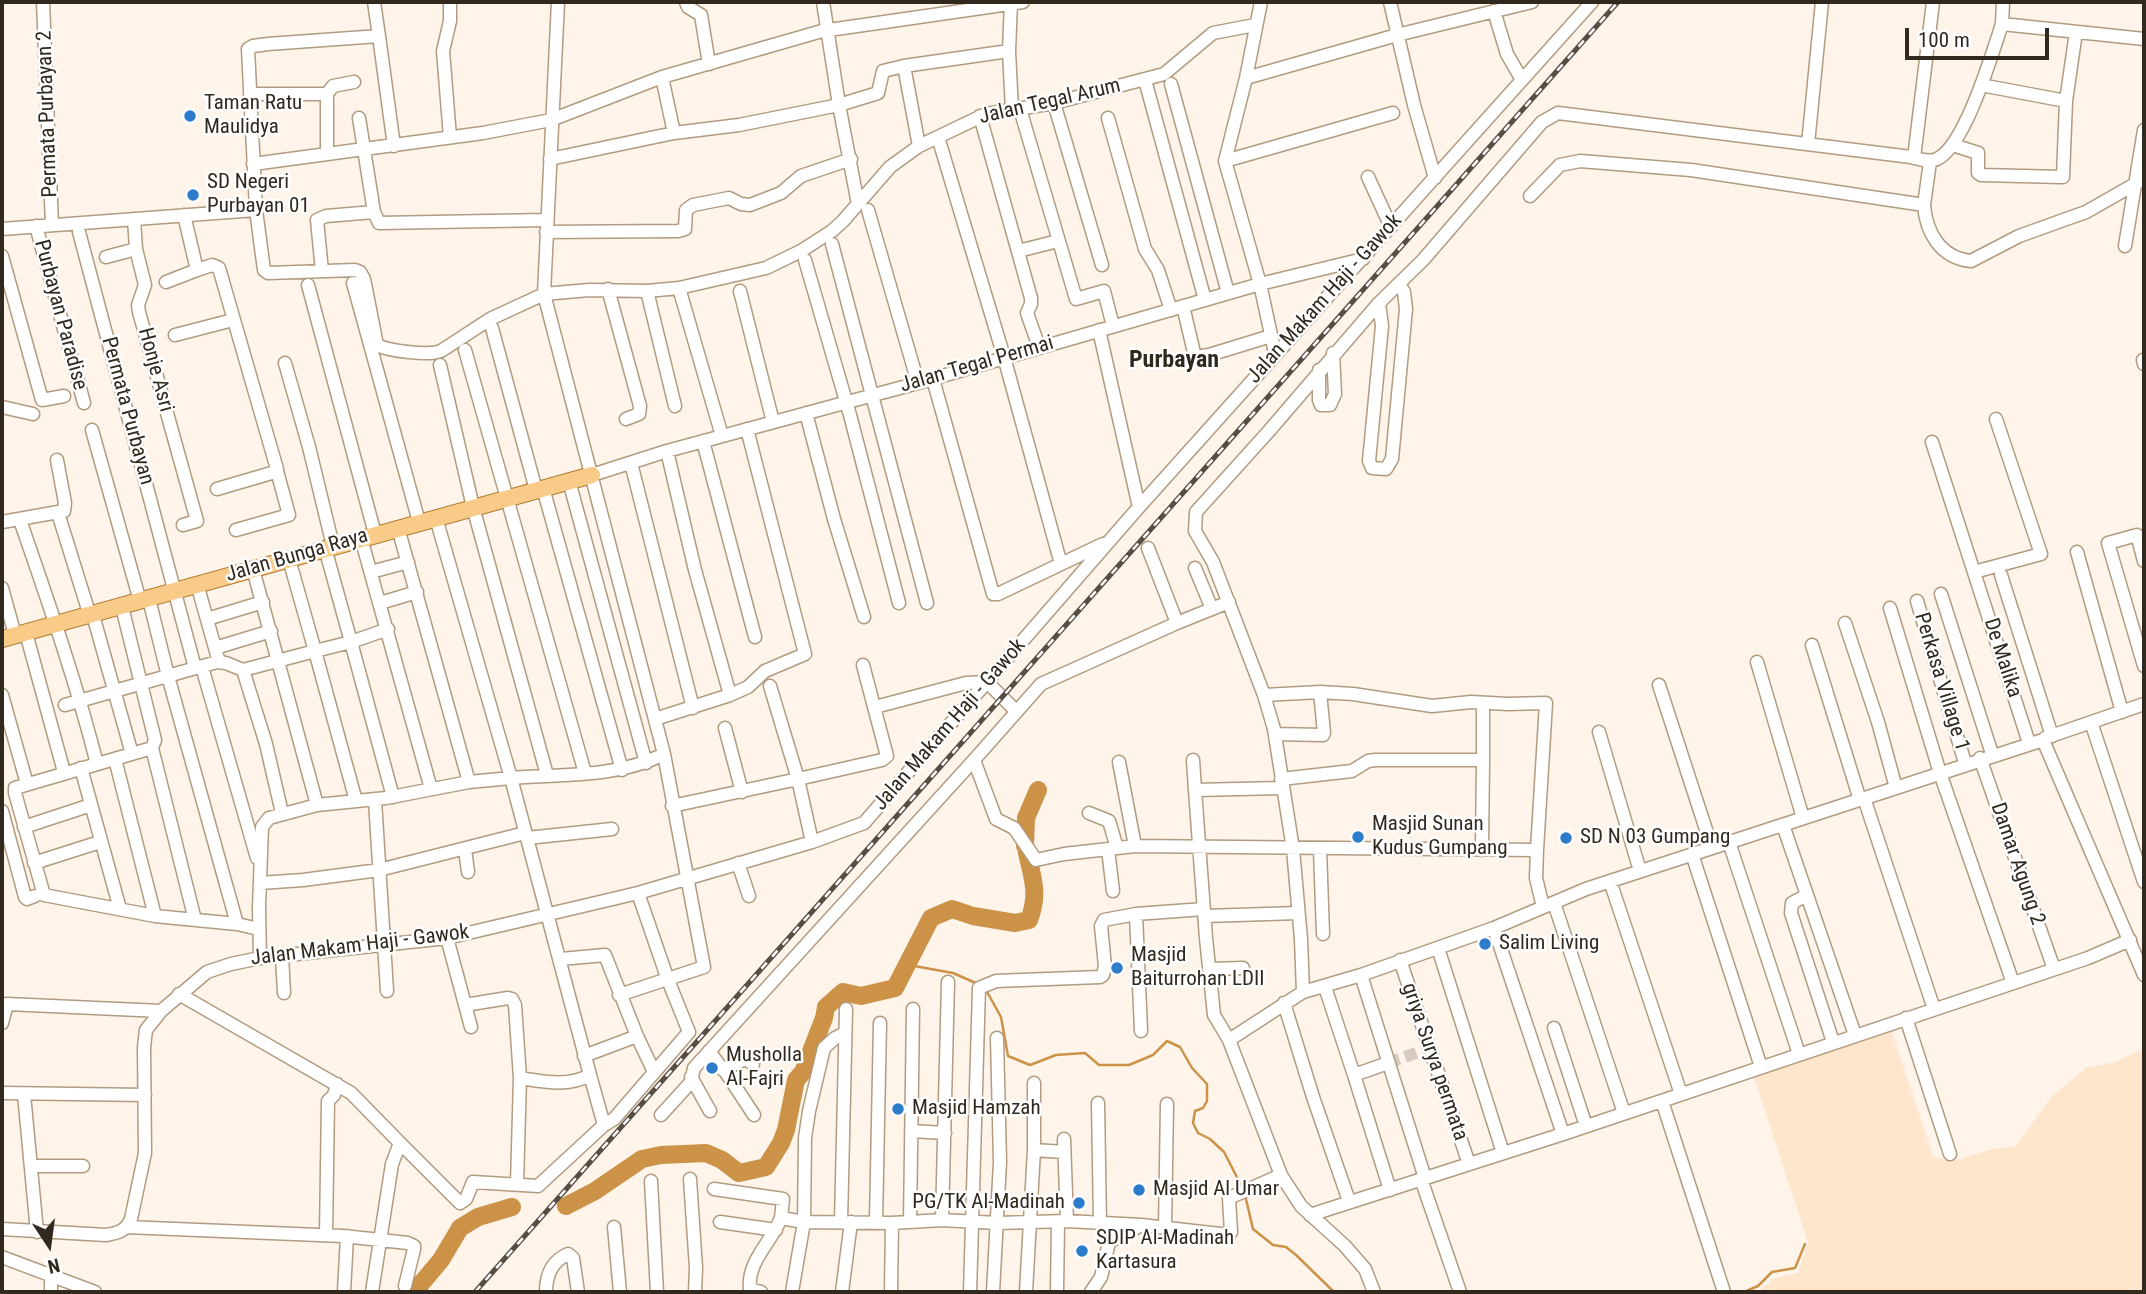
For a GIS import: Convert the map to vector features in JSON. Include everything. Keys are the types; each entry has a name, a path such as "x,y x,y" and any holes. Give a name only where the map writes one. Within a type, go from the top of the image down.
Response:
{"main road":[{"name":"Jalan Bunga Raya","path":"14,636 592,475"}],"street":[{"name":"Permata Purbayan 2","path":"43,2 52,225"},
{"path":"374,2 394,146"},
{"path":"450,2 450,21 443,51 450,137"},
{"path":"558,2 544,294 664,754 704,967 620,995"},
{"path":"686,2 688,7 701,15 709,64"},
{"path":"823,2 850,159 918,383"},
{"path":"253,164 394,146 551,120 662,77 827,30 1015,2 1009,51 1016,109 1076,299 1104,291 1113,326"},
{"path":"1261,2 1246,78 1228,142 1226,161 1276,353"},
{"path":"1390,2 1435,178"},
{"path":"1246,78 1397,35 1532,2"},
{"name":"Jalan Makam Haji - Gawok","path":"126,1227 131,1219 145,1153 144,1038 150,1022 178,994 206,972 230,964 259,942 282,956 447,938 638,893 812,842 853,828 873,815 1139,507 1591,2"},
{"path":"1808,144 1822,2"},
{"path":"1914,158 1933,2"},
{"path":"1303,992 1293,849 1275,734 1264,695 1229,602 1213,562 1195,531 1196,512 1333,353 1423,260 1542,122 1553,114 1808,144 1930,162 1944,155 1953,145 1981,85 2002,24 2003,2"},
{"path":"1494,11 1507,54 1522,80"},
{"path":"2002,24 2144,39"},
{"name":"Jalan Tegal Arum","path":"321,271 355,270 363,275 379,346 432,354 504,312 544,294 608,289 679,288 766,268 781,262 832,230 863,207 890,167 919,146 980,117 1054,103 1167,73 1213,33 1255,25"},
{"path":"1953,145 1978,153 1980,176 2063,177 2066,101 2076,32"},
{"path":"374,212 326,216 317,220 321,271 265,272 256,210 247,51 251,47 379,36"},
{"path":"550,159 674,133 739,125 839,105 878,93 883,71 904,65 1009,51"},
{"path":"904,65 919,146"},
{"path":"662,77 674,133"},
{"path":"1144,80 1205,300"},
{"path":"327,153 327,94 333,86 354,82"},
{"path":"1171,84 1228,293"},
{"path":"1981,85 2066,101"},
{"path":"250,93 327,94"},
{"path":"1054,103 1101,265"},
{"path":"1226,161 1393,113"},
{"path":"980,117 1031,301 1027,313 1039,348"},
{"path":"359,118 374,212 377,221 388,224 467,220 678,231 686,226 685,213 689,206 729,198 750,205 782,193 801,176 850,159"},
{"path":"1108,118 1145,249 1177,308 1195,357 1272,336"},
{"path":"2125,246 2140,181 2144,130"},
{"path":"938,137 1004,357 1059,558"},
{"path":"1530,196 1560,165 1580,161 1691,170 1924,205"},
{"path":"1930,162 1924,205 1927,225 1937,244 1964,260 1971,261 2019,236 2086,212 2140,181"},
{"path":"1368,177 1391,227"},
{"path":"2,229 256,210"},
{"path":"184,215 197,270"},
{"name":"Honje Asri","path":"134,219 136,248 145,285 138,305 139,312 203,519 183,525"},
{"name":"Purbayan Paradise","path":"36,226 84,403"},
{"name":"Permata Purbayan","path":"79,232 176,590 260,877"},
{"path":"1018,251 1058,241"},
{"path":"832,244 927,603"},
{"path":"106,257 136,248"},
{"path":"2,256 42,400 64,396"},
{"name":"Jalan Tegal Permai","path":"592,475 703,441 933,379 1259,284 1363,259"},
{"path":"804,260 899,603"},
{"path":"166,282 212,265 219,268 289,514 236,530"},
{"path":"353,283 419,522"},
{"path":"1379,303 1382,326 1369,461 1372,468 1386,469 1392,459 1406,309 1404,292 1399,284"},
{"path":"308,285 368,536 371,572 431,789"},
{"path":"679,288 722,436"},
{"path":"608,289 640,409 637,415 626,419"},
{"path":"647,290 675,406"},
{"path":"740,291 773,422"},
{"path":"175,335 233,320"},
{"path":"492,328 622,770"},
{"path":"1099,330 1139,507"},
{"path":"465,350 585,773"},
{"path":"1319,370 1319,400 1321,405 1330,405 1335,394 1333,353"},
{"path":"285,363 309,447 351,642 393,797"},
{"path":"440,365 473,507 547,775"},
{"path":"933,379 994,595 1109,541"},
{"path":"2,407 33,414"},
{"path":"806,413 864,617"},
{"path":"1974,572 2041,554 1996,419"},
{"path":"655,719 730,695 748,687 765,671 805,654 747,429"},
{"path":"92,430 168,676 237,924"},
{"path":"703,441 755,637"},
{"name":"De Malika","path":"1932,442 2029,743"},
{"path":"667,452 695,570 730,695"},
{"path":"2,522 64,511 57,460"},
{"path":"631,463 692,708"},
{"path":"217,489 276,471"},
{"path":"569,481 646,763"},
{"path":"58,513 132,754"},
{"path":"436,517 561,959 604,1125"},
{"path":"20,520 57,625 97,764"},
{"path":"398,528 469,782"},
{"path":"2144,561 2137,535 2108,543 2144,666"},
{"path":"1148,548 1177,623"},
{"path":"2077,552 2122,712"},
{"path":"289,559 356,801"},
{"path":"371,572 408,562"},
{"path":"1195,568 1212,609"},
{"path":"253,569 317,805"},
{"path":"2001,575 2047,738 2144,975"},
{"path":"197,584 219,662"},
{"path":"2,588 14,636 64,772"},
{"path":"380,603 417,592"},
{"name":"Damar Agung 2","path":"1941,594 1986,756 2054,969"},
{"name":"Perkasa Village 1","path":"1917,601 1965,764"},
{"path":"207,619 262,602"},
{"path":"662,1115 691,1082 694,1068 709,1051 1047,680 1229,602"},
{"path":"122,607 155,740 152,748 195,920"},
{"path":"1890,608 1940,773 2013,983"},
{"path":"1845,624 1878,722 1896,788"},
{"path":"65,705 219,662 243,670 351,642 388,629"},
{"path":"215,648 271,631"},
{"path":"1812,645 1934,1009"},
{"path":"1757,662 1803,818"},
{"path":"673,806 886,759 887,751 863,665"},
{"path":"243,670 266,744 282,813"},
{"path":"875,707 966,683 987,682 1016,711"},
{"path":"770,685 798,779 812,842"},
{"path":"1659,685 1712,848"},
{"path":"1264,695 1320,692 1353,694 1432,706 1546,703 1537,890 1548,905 1624,1113"},
{"path":"1275,734 1323,735 1320,692"},
{"path":"2,695 27,784"},
{"path":"1482,850 1483,703"},
{"path":"1229,1040 1303,992 1361,975 1494,928 1610,881 2144,706"},
{"path":"2091,722 2144,882"},
{"path":"726,728 741,792"},
{"path":"1600,732 1640,871"},
{"path":"152,748 64,772 14,790 44,895 155,916 237,924 259,942"},
{"path":"259,942 264,822 282,813 317,805 375,800 469,782 622,770 664,754"},
{"path":"114,759 155,916"},
{"path":"974,760 996,819 1014,828 1033,859 1039,861 1064,854 1135,846 1199,849 1537,850"},
{"path":"1193,760 1214,1015 1229,1040 1281,1175 1301,1206 1345,1246 1365,1269 1374,1292"},
{"path":"1195,790 1281,784 1352,771 1368,761 1375,760 1482,760"},
{"path":"1119,762 1135,846"},
{"path":"80,768 120,909"},
{"path":"375,800 387,991"},
{"path":"24,827 91,805"},
{"path":"2,811 25,897 35,897"},
{"path":"1089,813 1109,821 1113,891"},
{"path":"1783,825 1855,1035"},
{"path":"260,877 303,880 379,870 526,835 612,829"},
{"path":"34,863 100,842"},
{"path":"1729,842 1799,1054"},
{"path":"465,849 468,872"},
{"path":"1320,849 1323,934"},
{"path":"1692,854 1761,1067"},
{"path":"738,863 749,896"},
{"path":"1610,881 1681,1094"},
{"path":"178,994 351,1093 460,1203 466,1199 473,1182 534,1186 541,1184 604,1125 614,1119 689,1032 668,981 638,893"},
{"path":"1807,895 1792,903 1791,913 1833,1042"},
{"path":"970,1292 979,988 996,981 1100,977 1105,965 1101,923 1109,919 1136,915 1298,913"},
{"path":"1136,915 1141,1031"},
{"path":"1494,928 1563,1134"},
{"path":"447,938 471,1027"},
{"path":"1310,1215 1662,1101 2088,958 2130,940"},
{"path":"1438,948 1503,1153"},
{"path":"561,959 604,954 654,1072"},
{"path":"282,956 284,993"},
{"name":"griya Surya permata","path":"1400,960 1469,1164"},
{"path":"1209,969 1243,968"},
{"path":"1361,975 1460,1292"},
{"path":"942,1220 948,982"},
{"path":"1325,987 1390,1190"},
{"path":"465,1005 512,999 515,1005 520,1078 517,1184"},
{"path":"1284,1003 1349,1201"},
{"path":"2,1023 4,1004 161,1011"},
{"path":"842,1292 846,1222 846,1009"},
{"path":"910,1223 913,1009"},
{"path":"1906,1018 1950,1154"},
{"path":"876,1221 880,1023"},
{"path":"1554,1028 1586,1126"},
{"path":"792,1292 804,1222 805,1138 809,1111 824,1048 845,1033"},
{"path":"584,1056 637,1036"},
{"path":"993,1292 1000,1154 998,1038"},
{"path":"709,1051 754,1115"},
{"path":"725,1071 744,1059 753,1064"},
{"path":"1354,1075 1388,1063"},
{"path":"520,1078 565,1083 590,1075"},
{"path":"691,1077 710,1111"},
{"path":"1026,1292 1034,1150 1034,1083"},
{"path":"326,1235 328,1101 330,1096 334,1095 337,1084"},
{"path":"978,1092 999,1092"},
{"path":"2,1093 145,1094"},
{"path":"24,1094 37,1232"},
{"path":"1662,1101 1724,1292"},
{"path":"1098,1103 1100,1223"},
{"path":"1165,1228 1167,1104"},
{"path":"911,1131 945,1133"},
{"path":"372,1292 391,1164 400,1143"},
{"path":"1034,1150 1064,1146 1057,1292"},
{"path":"976,1153 1000,1154"},
{"path":"30,1166 83,1166"},
{"path":"720,1222 779,1224 1031,1221 1141,1225 1229,1235 1228,1199 1281,1175"},
{"path":"690,1179 695,1292"},
{"path":"652,1181 657,1292"},
{"path":"714,1189 783,1199 779,1224 751,1269 750,1289 761,1292"},
{"path":"891,1292 892,1223"},
{"path":"1091,1292 1101,1277 1109,1242 1141,1225"},
{"path":"2,1229 106,1235 121,1232 126,1227 347,1236 408,1243 414,1246 405,1286"},
{"path":"614,1227 620,1292"},
{"path":"344,1292 347,1236"},
{"path":"546,1292 549,1271 568,1254 573,1258 578,1292"},
{"path":"2,1256 95,1292"},
{"path":"51,1275 51,1292"}],"shaded area":[{"path":"1889,1024 1933,1156 1950,1162 1993,1149 2016,1146 2052,1096 2086,1068 2115,1062 2144,1049 2144,1292 1757,1292 1775,1278 1798,1273 1808,1242 1752,1071"}],"waterway":[{"path":"1025,846 1026,818 1038,790"},
{"path":"566,1206 595,1191 642,1159 661,1155 706,1153 722,1160 739,1173 766,1167 786,1130 796,1080 803,1072 826,1007 843,992 861,996 895,988 931,918 952,909 973,916 1015,923 1029,920 1034,895 1027,853"},
{"path":"909,965 953,973 978,984"},
{"path":"986,990 1001,1017 1008,1056 1030,1065 1056,1055 1085,1053 1099,1065 1129,1065 1153,1055 1167,1041 1180,1047 1192,1068 1207,1084 1207,1101 1203,1108 1195,1111 1193,1123 1198,1133 1210,1139 1224,1152 1243,1189"},
{"path":"1245,1195 1253,1229 1273,1245 1286,1247 1334,1292"},
{"path":"414,1292 441,1260 460,1228 478,1217 512,1207"},
{"path":"1744,1292 1758,1286 1772,1272 1795,1268 1805,1244"}],"tunnel":[{"path":"1388,1063 1430,1048"}],"railway":[{"path":"475,1292 1618,2"}],"place":[{"name":"Taman Ratu Maulidya","path":"190,116"},
{"name":"SD Negeri Purbayan 01","path":"193,195"},
{"name":"Masjid Sunan Kudus Gumpang","path":"1358,837"},
{"name":"SD N 03 Gumpang","path":"1566,838"},
{"name":"Salim Living","path":"1485,944"},
{"name":"Masjid Baiturrohan LDII","path":"1117,968"},
{"name":"Musholla Al-Fajri","path":"712,1068"},
{"name":"Masjid Hamzah","path":"898,1109"},
{"name":"Masjid Al Umar","path":"1139,1190"},
{"name":"PG/TK Al-Madinah","path":"1079,1203"},
{"name":"SDIP Al-Madinah Kartasura","path":"1082,1251"}],"district":[{"name":"Purbayan","path":"1174,361"}]}
